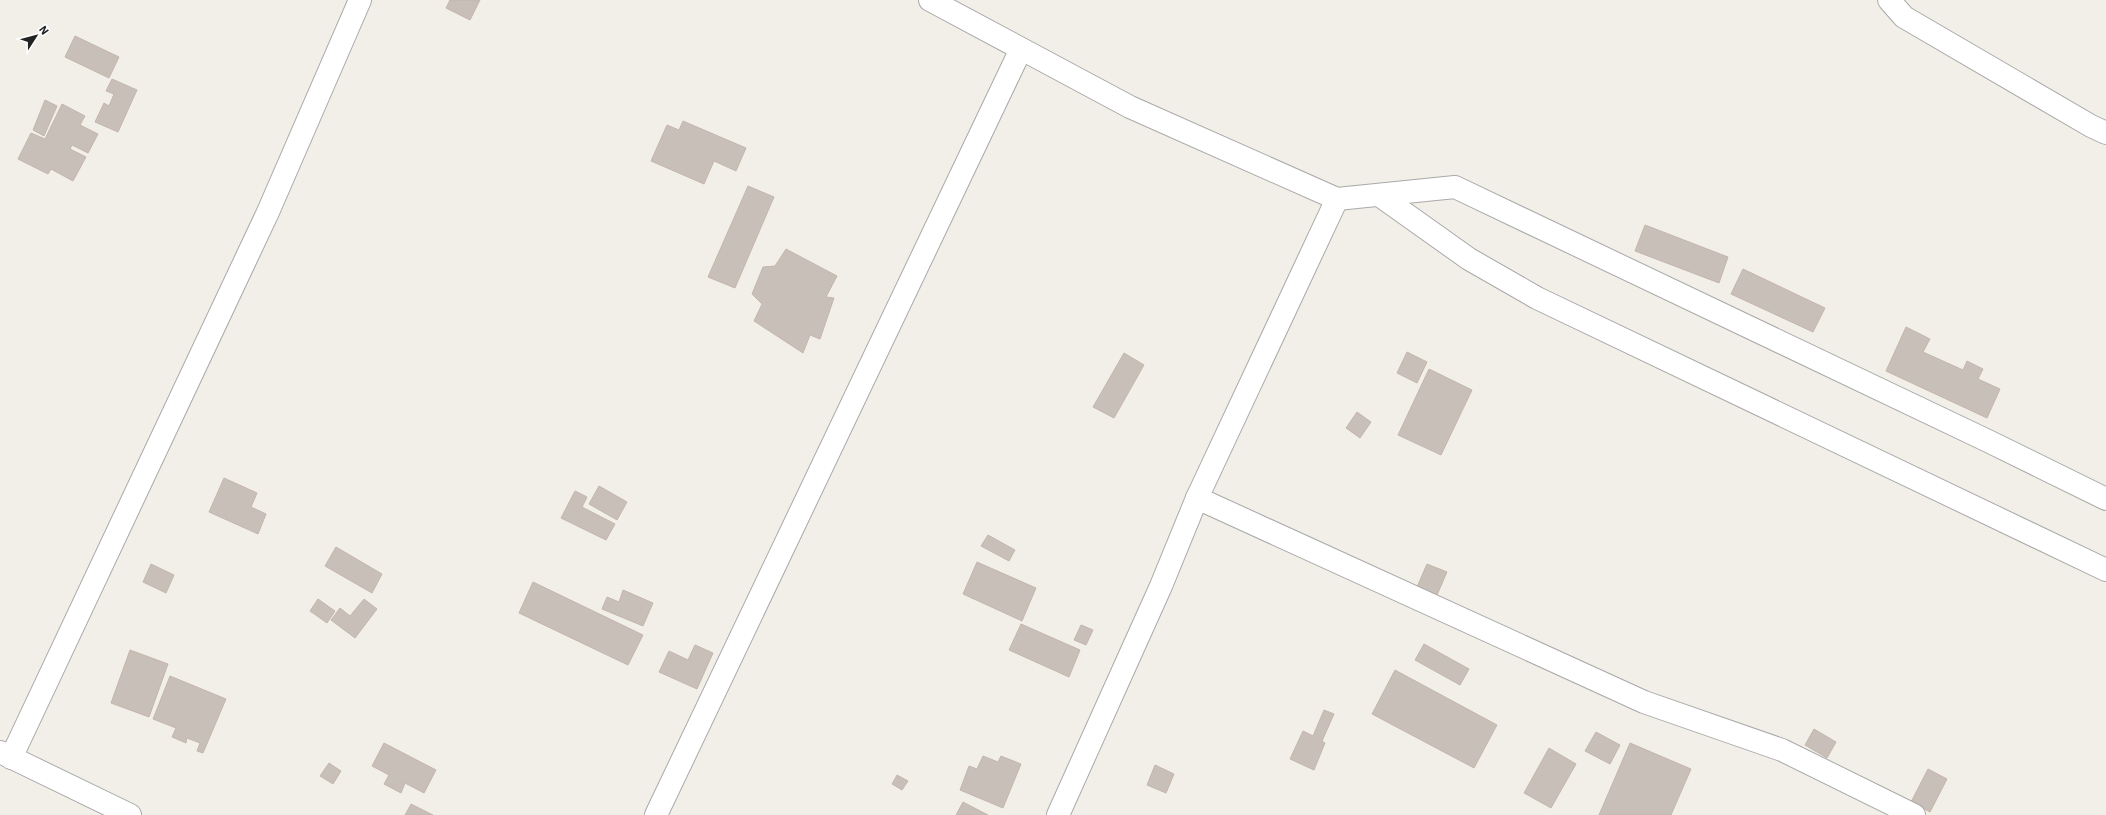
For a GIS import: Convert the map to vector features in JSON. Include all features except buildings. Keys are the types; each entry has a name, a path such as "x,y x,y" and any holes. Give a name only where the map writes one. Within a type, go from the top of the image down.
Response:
{"street":[{"path":"130,815 6,755 268,212 360,0"},
{"path":"930,0 1130,107 1337,199 1455,187 1980,437 2106,499"},
{"path":"1889,0 1904,17 2091,126 2106,133"},
{"path":"656,815 1020,49"},
{"path":"1380,195 1469,259 1537,298 2106,570"},
{"path":"1058,815 1160,586 1197,498 1337,199"},
{"path":"1197,498 1644,702 1782,750 1914,815"}]}
